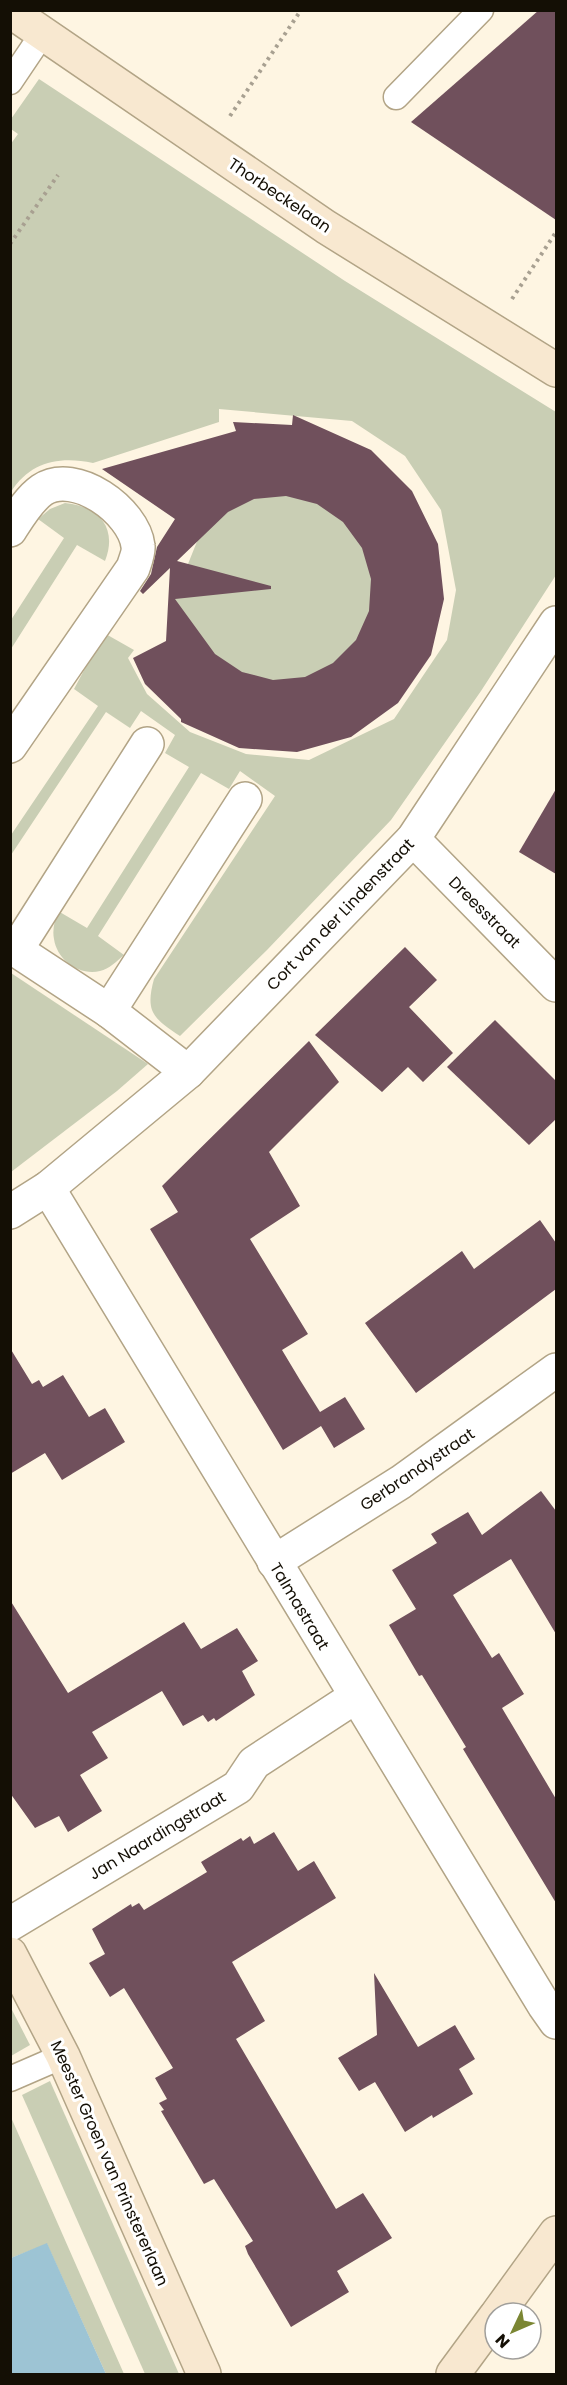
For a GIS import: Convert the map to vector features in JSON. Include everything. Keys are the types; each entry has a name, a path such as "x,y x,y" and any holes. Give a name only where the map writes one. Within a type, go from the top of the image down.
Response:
{"street":[{"name":"Thorbeckelaan","path":"10,11 326,227 556,370"},
{"path":"10,530 42,490 57,484 75,484 99,496 118,510 131,526 138,547 133,568 10,746"},
{"name":"Cort van der Lindenstraat","path":"10,1212 48,1188 188,1072 413,839 556,623"},
{"path":"147,744 13,948 109,1011 188,1072"},
{"path":"109,1011 245,799"},
{"name":"Dreesstraat","path":"413,839 556,985"},
{"name":"Talmastraat","path":"48,1188 531,1986 556,2022"},
{"name":"Gerbrandystraat","path":"273,1562 401,1482 556,1370"},
{"name":"Jan Naardingstraat","path":"10,1924 238,1787 254,1763 355,1697"},
{"name":"Meester Groen van Prinstererlaan","path":"10,1954 63,2056 204,2374"},
{"path":"507,2301 556,2233"},
{"path":"453,2374 483,2333"}],"lane":[{"path":"396,97 481,10"},
{"path":"10,82 43,33"},
{"path":"10,2079 63,2056"}],"path":[{"path":"230,117 301,10"},
{"path":"10,244 58,175"},
{"path":"512,299 556,232"}],"green space":[{"path":"39,79 345,281 556,412 556,575 481,691 391,820 267,950 180,1036 158,1019 151,1007 150,999 154,979 275,796 240,771 229,789 201,773 98,936 124,955 107,969 92,972 77,969 64,960 56,947 53,935 58,911 87,928 189,767 165,753 175,735 141,711 130,728 106,712 11,855 11,835 98,706 74,689 104,633 134,650 128,658 147,694 190,732 246,754 309,760 394,719 447,640 456,590 441,510 405,456 352,421 219,409 219,422 93,463 69,460 46,464 27,474 11,492 10,145 18,134 11,129 11,119"},
{"path":"295,492 325,504 356,531 377,583 370,616 354,646 330,667 303,679 277,684 246,678 220,664 171,595 186,569 198,539 228,503"},
{"path":"65,503 87,509 103,521 109,538 105,561 77,545 11,649 11,620 64,538 38,519 50,509"},
{"path":"11,973 148,1064 117,1091 11,1172"},
{"path":"10,2006 30,2045 11,2056 10,2056"},
{"path":"50,2081 179,2374 145,2374 22,2095"},
{"path":"10,2115 124,2374 106,2374 47,2244 11,2258"}],"water":[{"path":"47,2243 106,2374 11,2374 11,2258"}],"building":[{"path":"539,10 556,10 556,220 411,122"},
{"path":"293,415 371,450 412,491 438,544 444,599 431,655 398,703 351,737 297,752 239,748 181,722 181,719 145,684 133,658 166,641 170,568 143,594 140,591 151,574 157,547 175,519 102,469 236,431 233,422 292,425","holes":["286,496 317,504 343,522 362,548 371,579 369,611 356,640 333,663 305,677 273,680 242,672 215,654 175,599 271,589 271,586 177,561 228,512 254,499"]},
{"path":"556,789 556,874 519,852"},
{"path":"405,947 437,980 409,1007 453,1053 423,1082 408,1067 382,1092 315,1035"},
{"path":"495,1020 556,1081 556,1119 529,1145 447,1067"},
{"path":"309,1041 339,1082 269,1152 300,1206 250,1239 308,1334 282,1350 300,1380 320,1412 345,1397 365,1429 334,1448 321,1426 283,1450 150,1229 178,1212 162,1186"},
{"path":"540,1220 556,1243 556,1289 416,1393 365,1323 462,1251 474,1269"},
{"path":"10,1348 32,1384 39,1380 43,1387 63,1375 89,1417 105,1408 125,1442 62,1480 45,1453 10,1474"},
{"path":"541,1491 556,1511 556,1634 511,1559 453,1595 492,1658 499,1653 524,1694 502,1708 556,1799 556,1903 463,1749 466,1747 422,1675 419,1676 389,1625 416,1609 392,1570 437,1543 431,1534 468,1512 482,1535"},
{"path":"10,1600 68,1693 184,1622 201,1649 237,1628 258,1661 242,1671 255,1695 216,1721 214,1718 208,1722 203,1715 183,1726 162,1691 92,1732 108,1758 80,1775 102,1811 68,1832 59,1816 35,1828 10,1793"},
{"path":"274,1832 298,1871 314,1861 336,1898 232,1962 265,2021 236,2039 336,2209 363,2193 392,2238 337,2271 349,2292 291,2327 248,2254 245,2246 253,2241 214,2179 204,2184 161,2111 164,2110 159,2103 167,2099 155,2078 173,2068 124,1988 110,1997 89,1963 105,1954 92,1929 131,1904 132,1907 139,1903 144,1910 207,1872 201,1862 241,1838 243,1841 250,1836 254,1844"},
{"path":"374,1973 418,2047 455,2025 475,2059 459,2069 473,2094 405,2132 375,2082 359,2091 338,2058 377,2035"}]}
